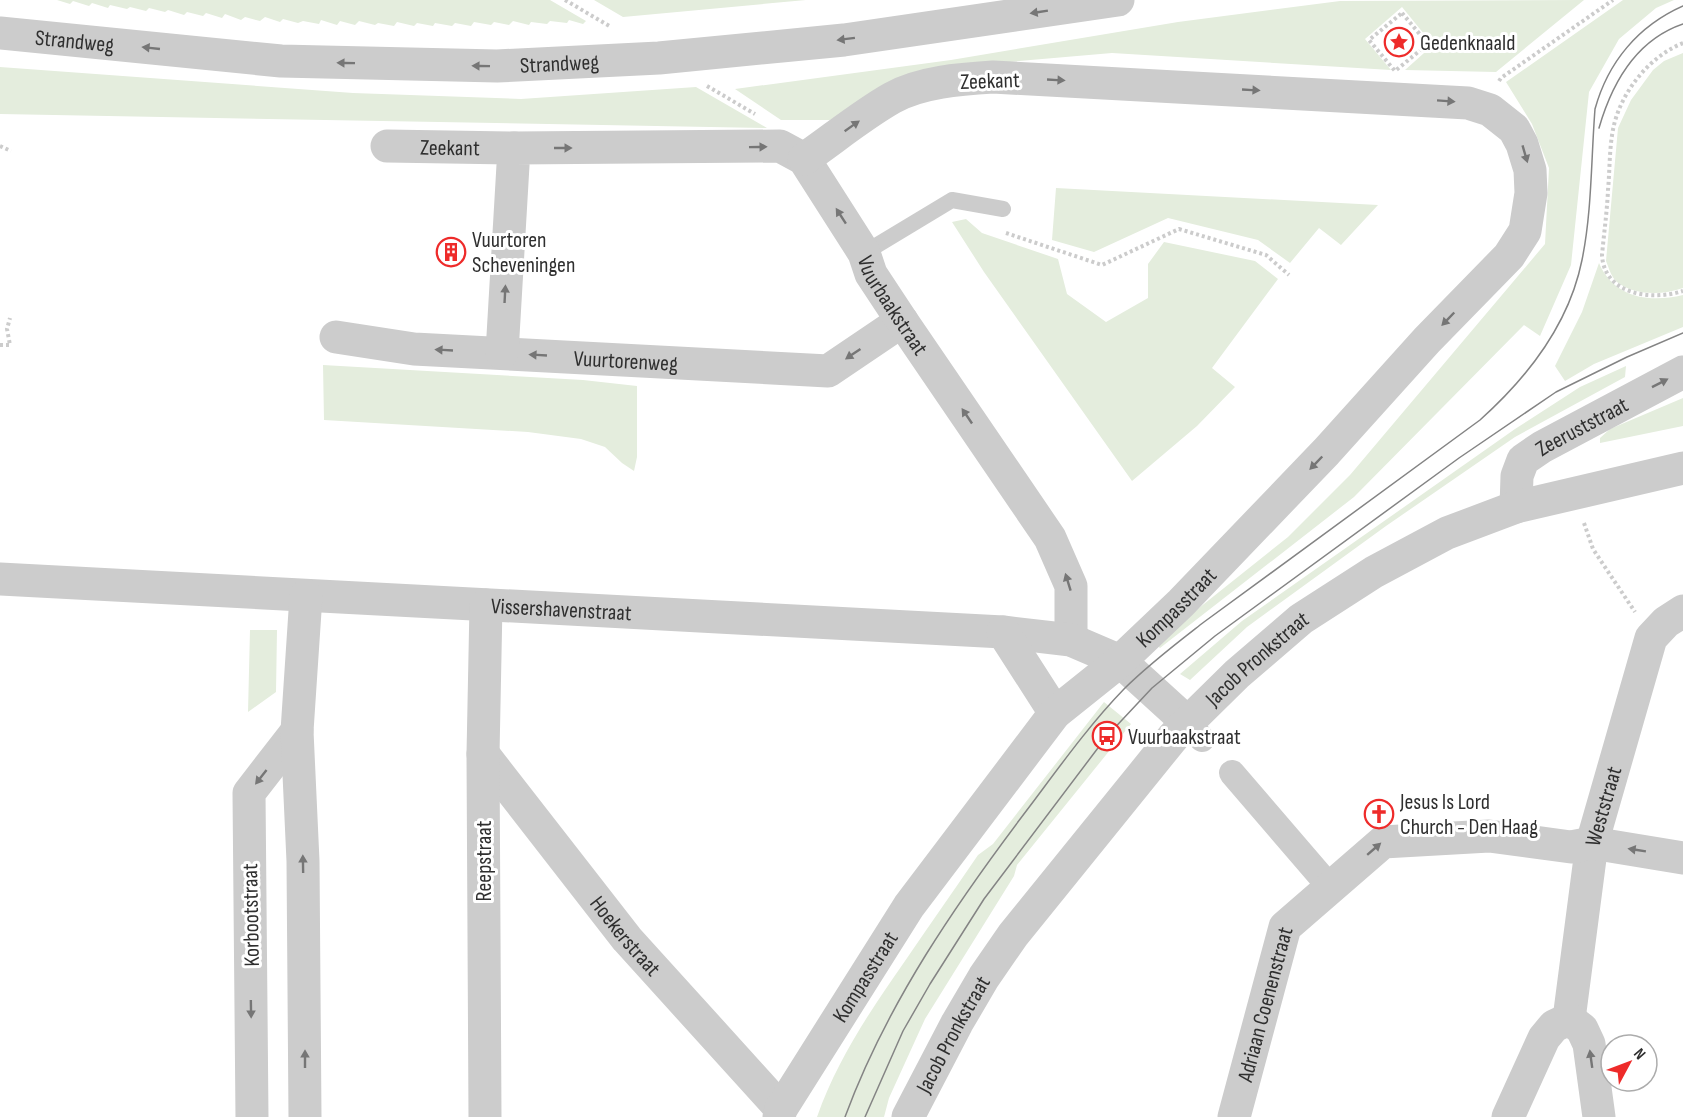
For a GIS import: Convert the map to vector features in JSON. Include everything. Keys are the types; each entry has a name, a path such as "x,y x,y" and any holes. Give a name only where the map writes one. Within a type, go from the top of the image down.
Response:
{"street":[{"name":"Strandweg","path":"0,33 281,62 497,66 659,57 844,39 1118,0"},
{"name":"Zeekant","path":"387,146 514,148 780,146 804,159 894,97 922,87 958,79 993,77 1442,100 1468,103 1490,110"},
{"name":"Kompasstraat","path":"780,1113 909,906 1055,713 1120,661 1181,603 1326,452 1427,340 1509,256 1525,231 1531,193 1530,171 1522,144 1514,129 1490,110"},
{"name":"Zeekant","path":"502,353 514,148"},
{"name":"Vuurbaakstraat","path":"804,159 864,253 871,274 1050,538 1071,586 1071,640"},
{"name":"Vuurtorenweg","path":"336,337 414,349 828,370 902,321"},
{"name":"Zeeruststraat","path":"1516,507 1517,476 1523,460 1542,447 1683,372"},
{"name":"Jacob Pronkstraat","path":"908,1117 957,1023 1013,934 1195,731 1237,674 1300,619 1374,572 1448,533 1516,507 1683,468"},
{"name":"Vissershavenstraat","path":"0,579 1003,632 1071,640 1120,661"},
{"path":"305,1117 303,861 297,731 306,596"},
{"name":"Reepstraat","path":"485,1117 483,754 486,605"},
{"path":"1651,638 1666,622 1683,611"},
{"path":"1003,632 1055,713"},
{"name":"Weststraat","path":"1569,1019 1592,843 1651,638"},
{"path":"1120,661 1195,731"},
{"name":"Korbootstraat","path":"252,1117 249,792 297,731"},
{"name":"Hoekerstraat","path":"483,754 627,939 780,1113"},
{"path":"1232,773 1330,887"},
{"name":"Adriaan Coenenstraat","path":"1234,1117 1285,927 1383,842 1489,836 1571,847 1592,843 1683,858"},
{"path":"1508,1117 1544,1038 1554,1026 1569,1019 1582,1029 1589,1044 1599,1117"}],"lane":[{"path":"864,253 952,200 1004,209"}],"path":[{"path":"566,0 611,27"},
{"path":"1490,110 1501,78 1612,0"},
{"path":"1402,13 1428,44 1395,71 1369,40 1402,13"},
{"path":"1683,43 1663,52 1652,62 1627,95 1618,113 1612,140 1602,255 1607,273 1616,284 1625,289 1645,295 1683,291"},
{"path":"728,99 748,111"},
{"path":"0,146 11,151"},
{"path":"996,230 1102,265 1179,229 1266,255 1289,275"},
{"path":"0,345 10,345 7,329 10,318"},
{"path":"1588,533 1593,549 1651,638"}],"green space":[{"path":"57,0 550,0 586,21 583,24 569,20 567,23 531,22 529,25 513,21 509,25 474,22 471,26 435,23 433,26 417,23 414,26 397,22 394,26 359,21 355,25 340,21 337,25 321,20 319,24 303,21 298,23 283,19 280,22 265,17 260,21 245,17 241,20 225,14 222,18 206,13 203,16 187,12 184,15 168,10 165,12 149,8 146,11 110,5 108,8 92,3 89,6 73,1 70,4"},
{"path":"594,0 806,0 623,17"},
{"path":"1584,0 1496,72 1405,70 1433,45 1402,7 1365,39 1391,70 1112,53 940,68 830,120 781,120 735,89 951,60 1178,22 1340,1"},
{"path":"1623,0 1674,0 1656,8 1619,39 1589,92 1571,265 1540,336 1524,325 1354,497 1160,648 1155,643 1288,537 1350,475 1545,244 1549,168 1532,124 1506,82"},
{"path":"1683,53 1683,288 1658,293 1641,292 1624,287 1617,282 1606,261 1618,128 1631,100 1653,70 1664,61"},
{"path":"0,67 353,93 521,99 696,87 767,128 0,114"},
{"path":"1056,188 1378,205 1341,245 1319,228 1290,263 1258,240 1168,218 1094,252 1052,240"},
{"path":"966,219 982,233 1058,259 1067,294 1106,322 1148,298 1148,264 1164,242 1255,261 1278,279 1212,368 1235,387 1197,426 1132,481 984,272 952,222"},
{"path":"1599,263 1606,275 1623,291 1645,298 1683,295 1683,327 1594,364 1565,381 1555,366 1582,312"},
{"path":"323,365 583,380 637,386 637,457 634,471 605,447 581,439 528,432 324,420"},
{"path":"1626,366 1625,377 1515,437 1386,526 1247,627 1190,680 1180,674 1242,621 1515,429 1580,387"},
{"path":"1683,398 1683,426 1600,443 1600,438 1610,429"},
{"path":"250,630 277,630 276,692 248,712"},
{"path":"1104,702 1131,724 1017,865 1014,876 925,1019 889,1098 884,1117 817,1117 844,1056 867,1017 978,855 993,844"}],"tram line":[{"path":"845,1117 881,1034 950,917 1003,842 1111,702 1143,671 1204,622 1480,420 1530,368 1557,328 1576,284 1585,242 1595,109 1601,92 1608,76 1627,47 1652,24 1683,6"},
{"path":"1599,128 1611,95 1628,65 1652,41 1666,31 1683,24"},
{"path":"865,1117 903,1031 984,899 1107,736 1152,688 1215,636 1459,458 1556,392 1627,357 1683,333"}],"place":[{"name":"Gedenknaald","path":"1399,42"},
{"name":"Vuurtoren Scheveningen","path":"451,252"},
{"name":"Vuurbaakstraat","path":"1107,736"},
{"name":"Jesus Is Lord Church - Den Haag","path":"1379,814"}]}
